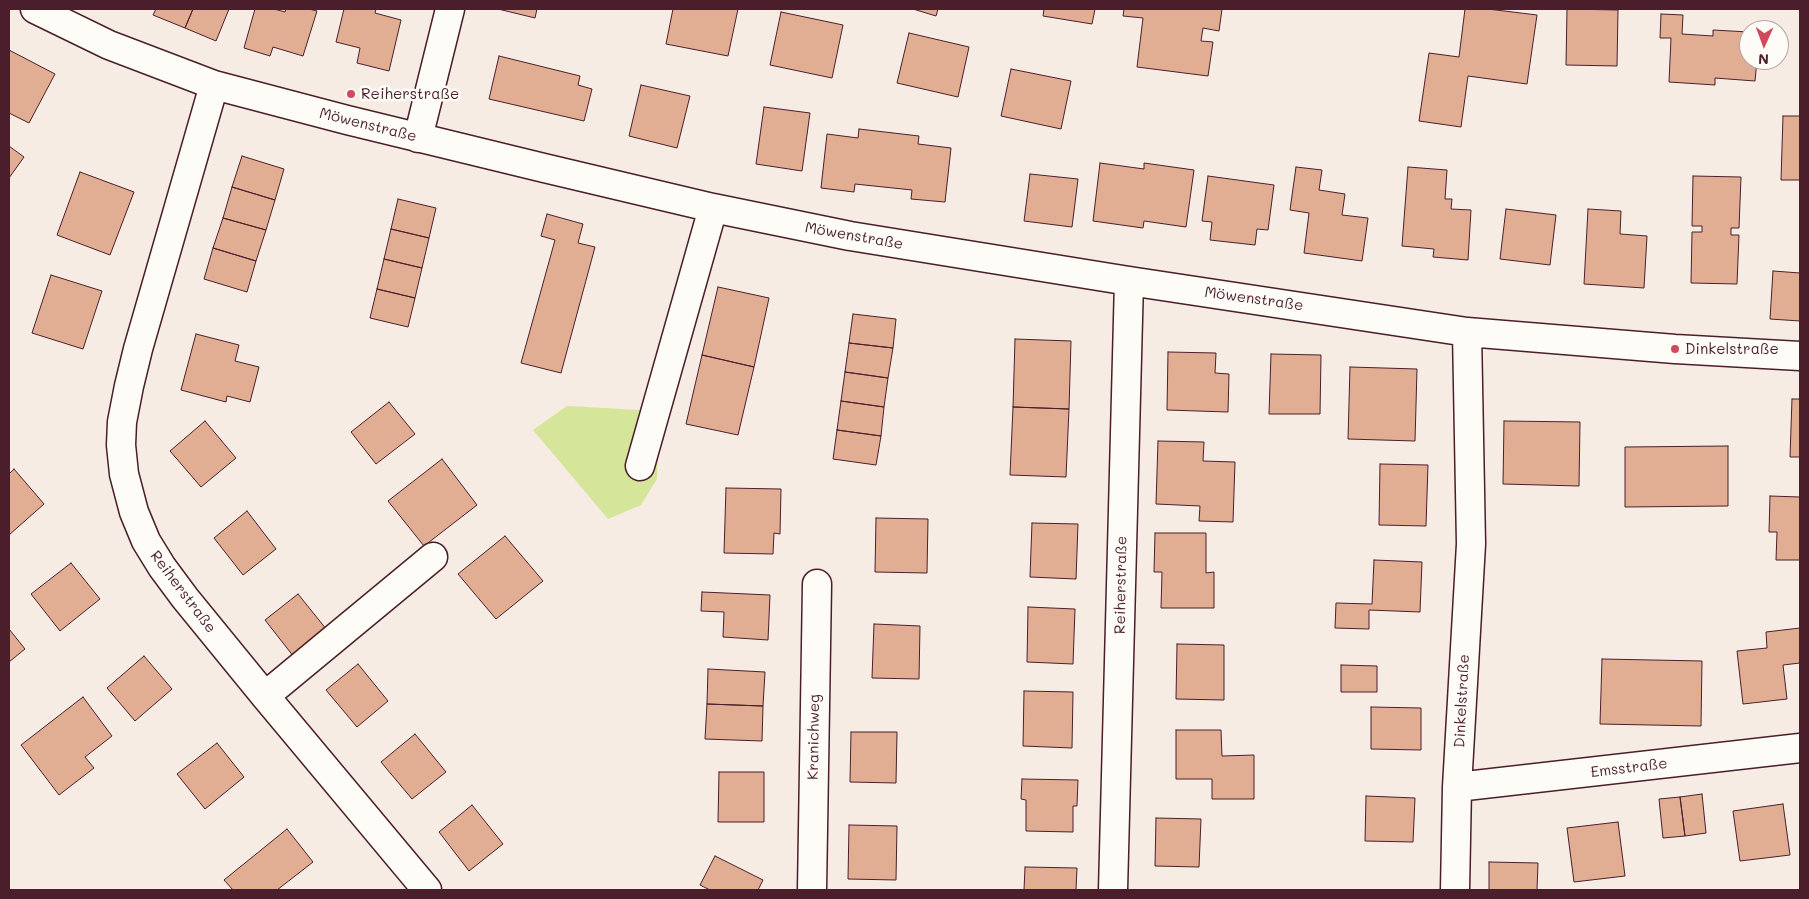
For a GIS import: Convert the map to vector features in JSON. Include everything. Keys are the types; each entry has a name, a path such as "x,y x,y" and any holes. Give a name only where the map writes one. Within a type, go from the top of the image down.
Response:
{"street":[{"name":"Möwenstraße","path":"35,9 109,45 214,86 418,138 713,208 850,236 1128,281 1467,332 1675,349 1800,356"},
{"path":"418,138 450,9"},
{"name":"Reiherstraße","path":"214,86 138,349 122,422 124,474 134,512 146,541 184,598 427,890"},
{"path":"640,466 713,208"},
{"name":"Reiherstraße","path":"1114,890 1128,281"},
{"name":"Dinkelstraße","path":"1455,890 1457,787 1472,544 1467,332"},
{"path":"265,696 433,557"},
{"name":"Kranichweg","path":"812,890 817,584"},
{"name":"Emsstraße","path":"1457,787 1800,748"}],"green space":[{"path":"567,406 659,411 657,479 641,505 608,519 533,430"}],"building":[{"path":"156,9 193,9 185,28 153,15"},
{"path":"193,9 229,9 216,41 185,28"},
{"path":"255,9 274,9 285,12 286,9 317,11 303,56 273,47 270,56 244,48"},
{"path":"344,9 376,9 375,13 401,20 389,71 357,63 360,48 336,42"},
{"path":"498,9 537,9 535,18"},
{"path":"673,9 738,9 728,56 666,44"},
{"path":"913,9 938,9 936,16"},
{"path":"1044,9 1095,9 1092,24 1043,16"},
{"path":"1124,9 1222,9 1219,31 1203,28 1201,41 1213,42 1208,76 1137,67 1143,18 1123,16"},
{"path":"1465,9 1488,9 1537,15 1527,84 1468,76 1461,127 1419,121 1429,53 1459,57"},
{"path":"1567,9 1618,10 1617,66 1566,65"},
{"path":"781,12 843,25 832,78 770,65"},
{"path":"1661,14 1683,15 1682,34 1713,36 1713,30 1739,31 1739,70 1756,70 1755,81 1715,78 1715,85 1669,82 1671,38 1660,38"},
{"path":"909,33 969,47 958,97 897,83"},
{"path":"9,50 55,74 29,123 9,113"},
{"path":"499,56 580,76 578,85 592,89 584,121 489,99"},
{"path":"1011,69 1071,81 1061,129 1001,116"},
{"path":"641,85 690,96 677,148 629,136"},
{"path":"764,107 810,113 802,171 756,164"},
{"path":"1783,116 1800,116 1800,180 1781,180"},
{"path":"859,129 919,136 918,144 951,148 945,202 911,199 912,190 855,184 854,192 821,188 827,134 858,138"},
{"path":"9,146 24,157 9,178"},
{"path":"242,156 284,169 275,200 232,187"},
{"path":"1100,163 1144,169 1144,163 1194,170 1186,227 1144,221 1143,228 1093,221"},
{"path":"1296,167 1322,170 1319,190 1345,194 1342,215 1368,218 1362,261 1304,253 1309,213 1290,210"},
{"path":"1408,167 1447,170 1445,199 1452,199 1451,209 1471,210 1468,260 1433,257 1434,249 1402,246"},
{"path":"80,172 134,192 110,255 57,235"},
{"path":"1030,174 1078,179 1072,227 1024,221"},
{"path":"1208,176 1274,185 1268,230 1257,229 1255,245 1210,240 1212,222 1202,221"},
{"path":"1693,176 1741,177 1739,228 1731,228 1731,235 1739,235 1737,284 1691,283 1692,232 1702,232 1702,226 1692,226"},
{"path":"232,187 275,200 266,230 223,218"},
{"path":"398,199 436,208 429,238 391,229"},
{"path":"1506,209 1556,215 1550,265 1500,259"},
{"path":"1588,209 1621,211 1620,234 1647,236 1644,288 1584,284"},
{"path":"547,214 583,224 578,243 595,247 561,373 521,363 555,240 541,236"},
{"path":"223,218 266,230 256,261 213,248"},
{"path":"391,229 429,238 422,268 384,259"},
{"path":"213,248 256,261 247,292 204,279"},
{"path":"384,259 422,268 415,298 377,289"},
{"path":"1773,271 1800,273 1800,321 1770,319"},
{"path":"51,275 102,291 83,349 32,333"},
{"path":"718,287 769,298 754,367 702,355"},
{"path":"377,289 415,298 408,327 370,318"},
{"path":"853,314 896,319 893,348 849,343"},
{"path":"196,334 239,345 235,361 259,367 250,402 227,396 226,402 181,390"},
{"path":"1015,339 1071,341 1069,409 1013,407"},
{"path":"849,343 893,348 888,378 845,372"},
{"path":"1168,352 1216,353 1215,373 1229,374 1228,412 1167,410"},
{"path":"1271,354 1321,355 1320,414 1269,414"},
{"path":"702,355 754,367 738,435 686,424"},
{"path":"1350,367 1417,369 1415,441 1348,439"},
{"path":"845,372 888,378 884,407 841,401"},
{"path":"1792,399 1800,399 1800,457 1790,457"},
{"path":"841,401 884,407 881,436 837,430"},
{"path":"389,402 415,434 376,464 351,432"},
{"path":"1013,407 1069,409 1066,477 1010,475"},
{"path":"205,421 236,458 201,487 170,451"},
{"path":"1504,421 1580,422 1579,486 1503,484"},
{"path":"837,430 881,436 876,465 833,459"},
{"path":"1158,441 1204,442 1203,461 1235,462 1233,522 1199,521 1200,506 1156,504"},
{"path":"1728,446 1728,506 1625,507 1625,447"},
{"path":"442,459 477,505 424,546 388,501"},
{"path":"1380,464 1428,465 1426,526 1379,525"},
{"path":"14,469 44,504 9,535 9,474"},
{"path":"726,488 781,489 780,534 774,533 773,554 724,553"},
{"path":"1770,496 1800,497 1800,560 1776,560 1777,532 1769,532"},
{"path":"247,511 276,549 243,575 214,538"},
{"path":"876,518 928,519 927,573 875,572"},
{"path":"1032,523 1078,524 1076,579 1030,577"},
{"path":"1155,533 1206,533 1206,573 1214,572 1214,608 1161,608 1162,572 1154,572"},
{"path":"505,536 543,581 496,619 458,574"},
{"path":"1374,560 1422,562 1420,612 1369,610 1369,629 1335,628 1336,603 1372,604"},
{"path":"71,563 100,599 60,631 31,594"},
{"path":"702,592 770,595 768,640 723,637 724,612 701,611"},
{"path":"298,594 327,630 294,657 265,620"},
{"path":"1028,607 1075,609 1073,664 1027,662"},
{"path":"874,624 920,626 919,679 872,678"},
{"path":"1800,628 1800,663 1783,665 1787,699 1743,704 1737,651 1767,648 1766,632"},
{"path":"9,629 25,649 9,662"},
{"path":"1177,644 1224,645 1224,700 1176,699"},
{"path":"144,656 172,689 135,721 107,688"},
{"path":"1602,659 1702,661 1701,726 1600,724"},
{"path":"358,664 388,701 357,727 326,690"},
{"path":"1341,665 1377,666 1377,692 1341,692"},
{"path":"708,669 765,672 763,706 707,704"},
{"path":"1024,691 1073,692 1072,748 1023,746"},
{"path":"83,697 112,736 85,757 94,768 59,795 21,745"},
{"path":"707,704 763,706 762,741 705,739"},
{"path":"1371,707 1421,708 1421,750 1371,749"},
{"path":"1176,730 1221,730 1222,756 1254,755 1254,799 1212,799 1212,779 1176,779"},
{"path":"851,732 897,732 896,783 850,782"},
{"path":"415,734 446,772 412,799 381,762"},
{"path":"217,743 244,777 205,809 177,774"},
{"path":"719,772 764,772 764,822 718,822"},
{"path":"1022,779 1078,780 1077,806 1073,806 1073,832 1026,831 1026,800 1021,799"},
{"path":"1702,794 1706,833 1685,836 1680,797"},
{"path":"1366,796 1415,798 1413,842 1365,841"},
{"path":"1680,797 1685,836 1663,838 1659,799"},
{"path":"1783,804 1790,855 1740,861 1733,811"},
{"path":"472,805 503,844 469,871 439,832"},
{"path":"1156,818 1201,819 1199,867 1155,866"},
{"path":"1618,822 1625,876 1574,882 1567,828"},
{"path":"849,825 897,826 896,880 848,879"},
{"path":"287,829 313,862 277,890 233,890 224,880"},
{"path":"715,856 763,880 758,890 710,890 700,885"},
{"path":"1489,862 1538,863 1537,890 1489,890"},
{"path":"1025,867 1077,868 1076,890 1024,890"}],"place":[{"name":"Reiherstraße","path":"351,94"},
{"name":"Dinkelstraße","path":"1675,349"}]}
